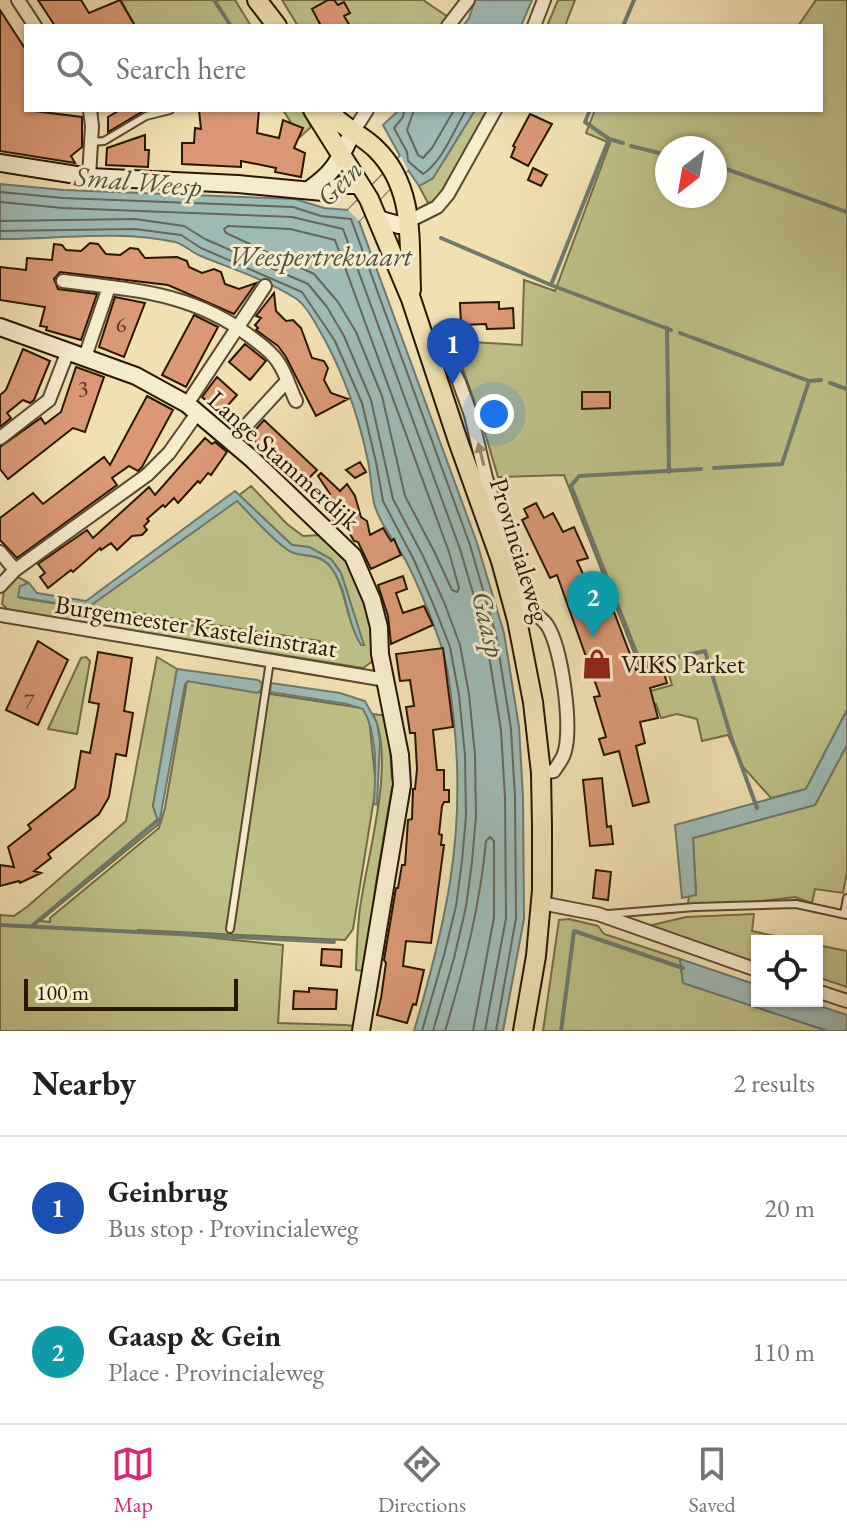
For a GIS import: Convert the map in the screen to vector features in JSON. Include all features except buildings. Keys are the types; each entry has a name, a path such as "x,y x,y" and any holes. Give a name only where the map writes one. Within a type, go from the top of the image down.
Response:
{"main road":[{"name":"Provincialeweg","path":"314,112 368,201 433,347 517,620 533,702 541,773 541,903 536,956 523,1031"},
{"name":"Provincialeweg","path":"329,112 336,121 375,147 394,173 408,208 411,299"}],"street":[{"path":"18,0 34,24"},
{"path":"450,24 468,0"},
{"path":"535,24 544,0"},
{"path":"89,177 90,112"},
{"path":"310,189 327,177 366,112"},
{"path":"0,163 89,177 329,192 344,185 399,225 437,207 448,194 494,112"},
{"path":"63,281 142,290 203,308 239,327 266,348 279,362 296,401"},
{"path":"0,586 15,570 147,475 169,453 265,286"},
{"path":"85,357 109,287"},
{"name":"Lange Stammerdijk","path":"0,327 136,376 193,408 353,556 372,600 379,627 380,654 400,755 402,785 361,1031"},
{"name":"Provincialeweg","path":"433,347 459,382 471,415 486,478 528,609 546,625 552,636 565,698 563,756 554,771 541,773"},
{"path":"0,438 49,400 68,351"},
{"path":"232,441 287,381"},
{"path":"0,552 15,570"},
{"name":"Burgemeester Kasteleinstraat","path":"0,615 386,680"},
{"path":"541,903 598,914 751,968"},
{"path":"823,993 847,1001"}],"lane":[{"path":"91,142 104,141 146,116 162,112"},
{"path":"230,929 270,661"},
{"path":"598,914 796,904 846,914 847,898"}],"green space":[{"path":"121,0 235,0 250,24 134,24"},
{"path":"282,0 423,0 454,21 452,24 297,24"},
{"path":"558,0 575,0 566,24 548,24"},
{"path":"816,0 847,0 847,710 806,789 771,798 743,767 728,735 702,741 697,719 677,714 661,718 656,704 631,711 626,698 672,685 665,662 640,668 564,475 498,477 453,341 522,345 524,280 555,291 610,143 586,133 594,112 823,112 823,24 799,24"},
{"path":"284,112 305,112 311,127 300,137"},
{"path":"474,112 489,112 440,194 428,203 419,186 433,178"},
{"path":"251,486 287,524 303,536 321,535 347,561 366,597 375,652 373,661 363,668 9,611 2,604 4,591 16,576 29,583 26,583 20,598 320,646 320,641 90,606 237,500 287,549 327,563 337,578 354,629 363,643 341,573 331,559 309,547 292,545 239,495"},
{"path":"86,657 90,661 77,734 48,729 81,658"},
{"path":"157,657 177,669 153,806 159,824 40,921 50,922 50,918 159,828 187,681 368,709 376,786 353,929 345,940 137,930 283,945 278,1023 355,1026 354,1031 0,1031 0,915 14,916 28,906 126,821"},
{"path":"373,714 388,716 392,779 396,784 392,787 376,883 366,962 369,972 356,970 360,910 381,781 382,756"},
{"path":"847,745 847,872 843,893 815,889 812,903 795,897 687,910 689,896 696,894 693,838 815,805"},
{"path":"754,914 752,931 770,935 751,935 751,963 644,927 686,917"},
{"path":"569,919 598,926 604,934 680,959 683,983 828,1031 543,1031 559,920"},
{"path":"823,946 847,951 847,987 823,979"}],"water":[{"path":"475,0 532,0 522,24 464,24"},
{"name":"Weespertrekvaart","path":"397,112 474,112 433,178 419,186 408,170 359,221 477,543 504,633 519,727 524,919 503,1031 414,1031 444,916 455,841 457,764 449,683 441,645 421,592 376,510 364,443 348,391 326,342 305,307 261,280 198,255 175,242 132,236 0,239 0,184 64,190 295,199 324,208 348,210 400,156 383,125"},
{"path":"235,491 292,545 309,547 331,559 341,573 364,645 356,635 341,585 330,566 321,559 296,554 285,548 237,501 87,608 18,597 20,586 29,583 37,593 86,601"},
{"path":"177,669 262,683 257,693 188,681 185,684 159,824 153,806"},
{"path":"271,683 340,693 365,701 377,723 380,741 377,805 374,804 374,743 363,709 270,692"},
{"path":"847,710 847,745 815,805 693,838 696,895 682,898 675,825 806,789"},
{"path":"680,959 751,983 751,1006 683,983"},
{"path":"756,1007 823,1007 847,1015 847,1031 828,1031"}],"pier":[{"path":"401,156 408,170 359,221 348,210"}],"waterway":[{"path":"214,0 230,24"},
{"path":"624,24 634,0"},
{"path":"589,112 585,122 609,139 623,143"},
{"path":"551,285 609,139"},
{"path":"631,146 655,152"},
{"path":"727,169 847,212"},
{"path":"441,238 551,285 671,330"},
{"path":"667,328 669,472"},
{"path":"680,333 809,381 821,380"},
{"path":"714,468 782,464 809,381"},
{"path":"830,383 847,389"},
{"path":"701,469 579,476 571,486 641,665 705,651 757,808"},
{"path":"32,926 158,820"},
{"path":"0,925 334,942"},
{"path":"561,1031 574,931 683,968"}],"place":[{"name":"Geinbrug","path":"453,384"},
{"name":"Gaasp & Gein","path":"593,637"},
{"name":"VIKS Parket","path":"597,664"}],"water label":[{"name":"Smal Weesp","path":"138,181"},
{"name":"Gein","path":"339,183"},
{"name":"Gaasp","path":"489,624"}]}
